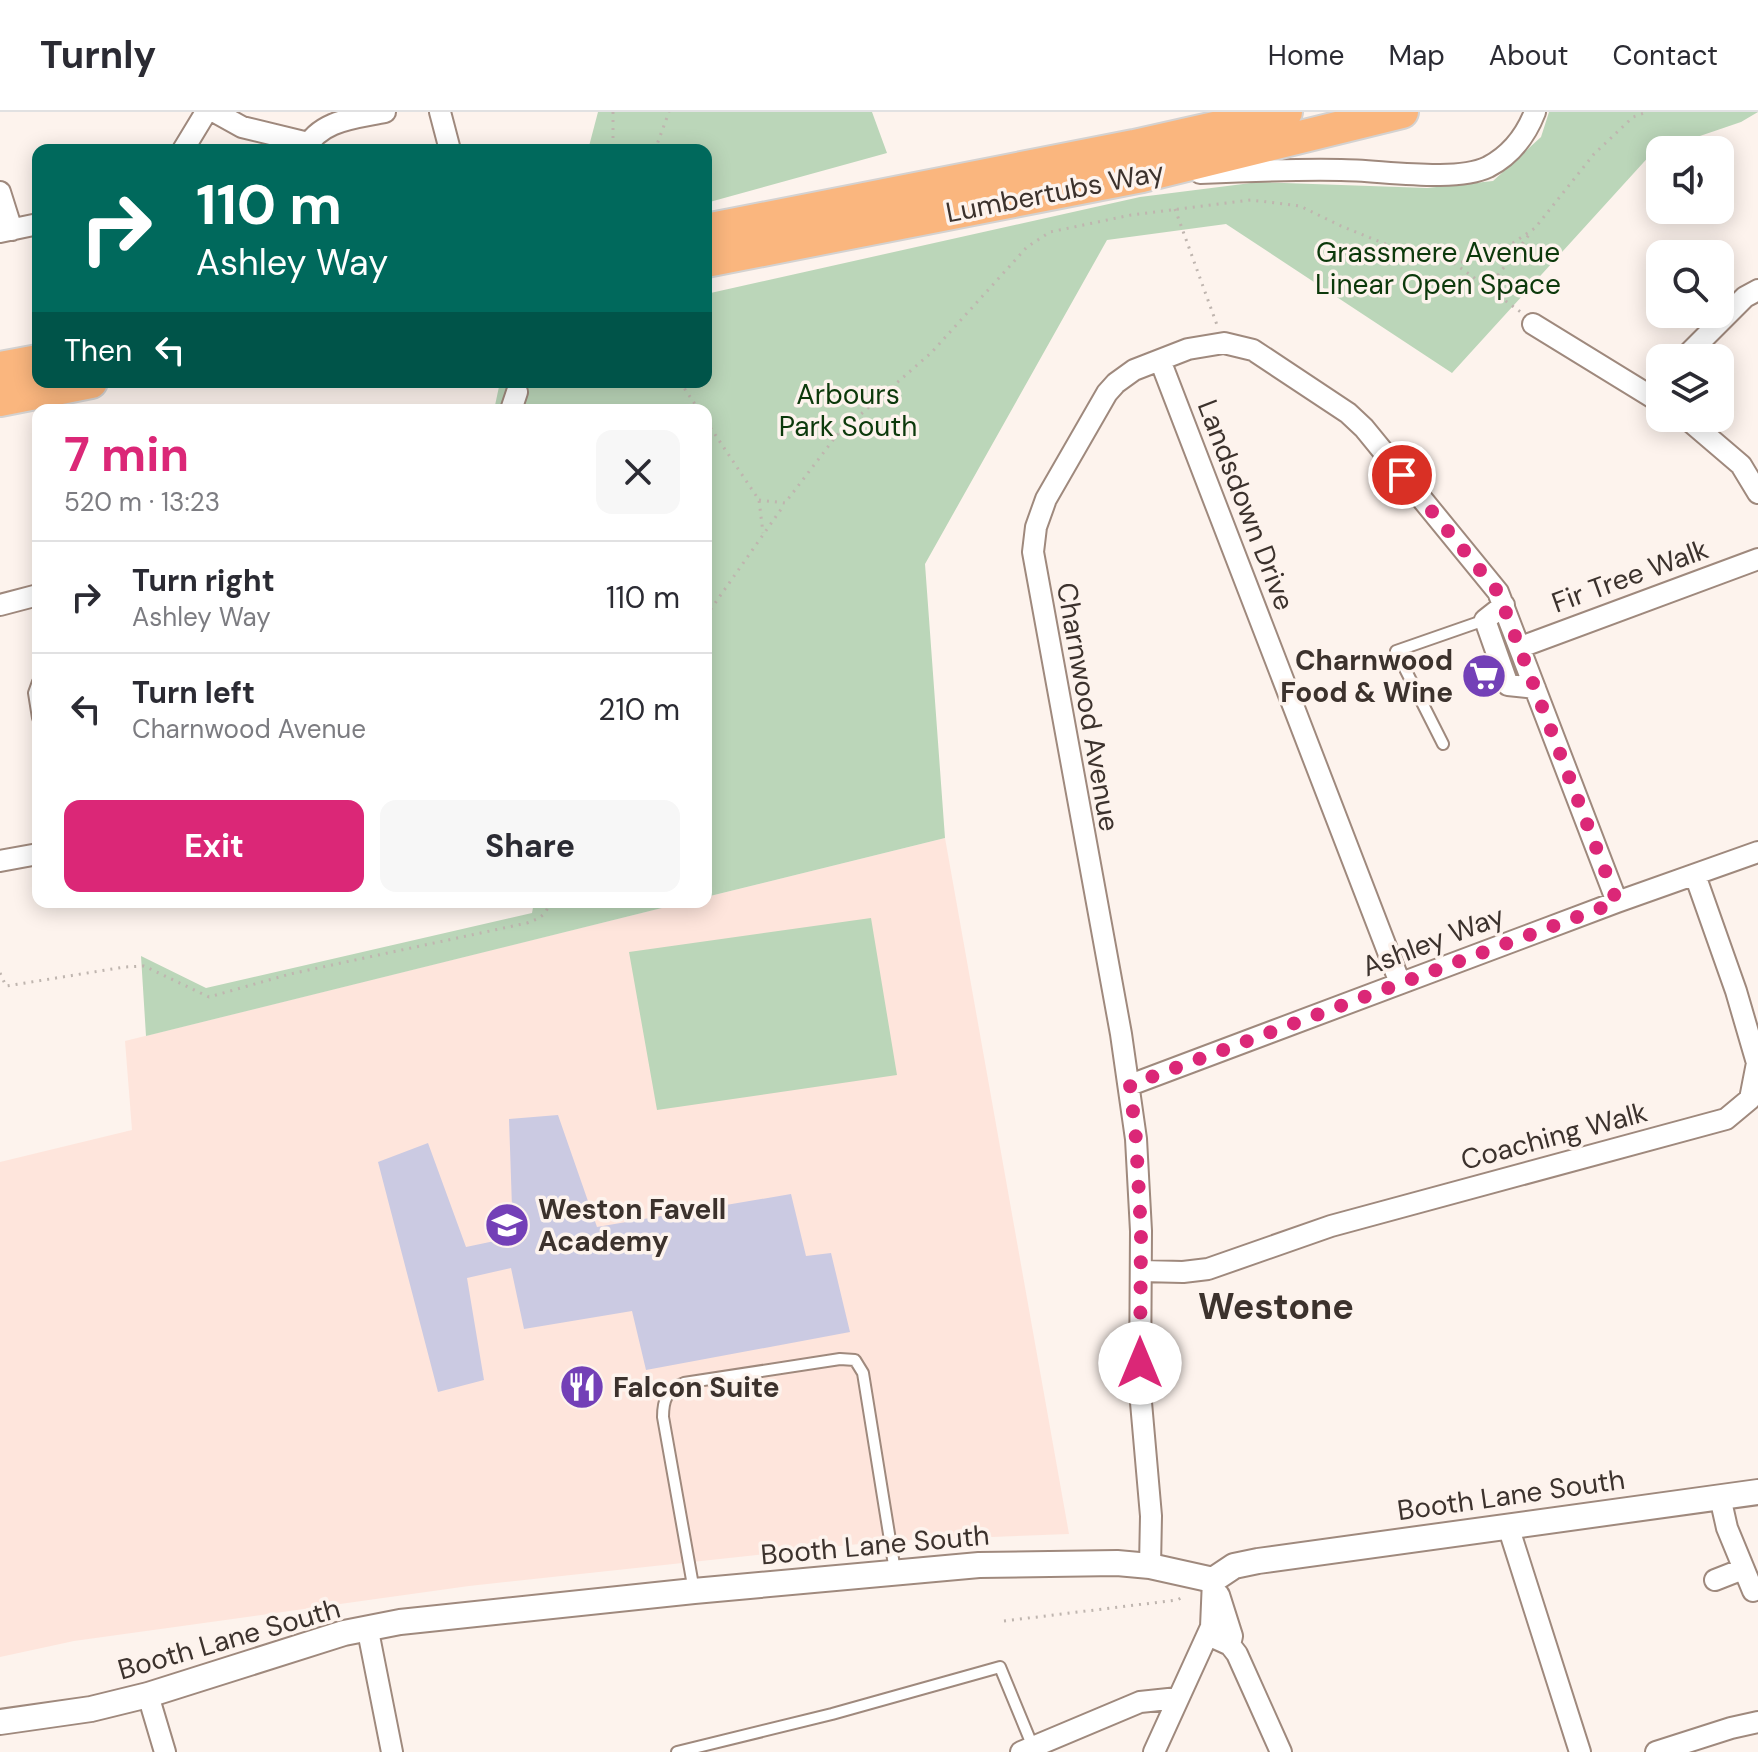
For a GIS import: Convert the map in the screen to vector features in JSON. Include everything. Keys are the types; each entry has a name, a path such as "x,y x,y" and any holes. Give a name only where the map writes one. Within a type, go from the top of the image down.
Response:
{"highway":[{"name":"Lumbertubs Way","path":"712,229 1134,146 1286,112"},
{"name":"Lumbertubs Way","path":"712,260 1142,176 1402,112"},
{"path":"0,368 32,362"},
{"path":"0,400 61,388"}],"street":[{"path":"187,144 206,112"},
{"path":"215,112 242,127 299,144"},
{"path":"308,144 328,126 382,112"},
{"path":"440,112 448,144"},
{"path":"1142,176 1280,170 1462,175 1488,167 1509,152 1527,133 1535,112"},
{"path":"0,192 6,231 32,225"},
{"path":"1698,344 1745,297 1758,290"},
{"path":"1533,324 1646,390"},
{"path":"1224,343 1253,350 1348,413 1364,428 1498,592 1617,902"},
{"name":"Charnwood Avenue","path":"1150,1566 1151,1516 1140,1391 1139,1174 1130,1085 1033,552 1036,527 1046,499 1102,400 1125,376 1202,345 1224,343"},
{"name":"Landsdown Drive","path":"1160,360 1400,983"},
{"path":"1702,432 1741,465 1758,493"},
{"name":"Fir Tree Walk","path":"1521,647 1758,559"},
{"path":"0,605 32,597"},
{"path":"1504,605 1485,620 1508,685 1535,688"},
{"name":"Ashley Way","path":"1130,1085 1758,852"},
{"path":"0,861 32,855"},
{"name":"Coaching Walk","path":"1141,1271 1208,1269 1331,1226 1726,1119 1750,1099 1757,1063 1736,991 1695,875"},
{"name":"Booth Lane South","path":"0,1722 91,1709 148,1695 344,1633 368,1631 400,1622 979,1565 1075,1562 1150,1566 1213,1580 1234,1566 1258,1561 1758,1492"},
{"path":"1720,1497 1722,1513 1753,1591"},
{"path":"1508,1526 1580,1752"},
{"path":"1715,1580 1743,1569"},
{"path":"1154,1752 1208,1635 1213,1618 1213,1580"},
{"path":"1213,1580 1232,1636 1230,1645"},
{"path":"368,1631 392,1752"},
{"path":"1208,1635 1230,1645 1281,1752"},
{"path":"148,1695 165,1752"},
{"path":"1027,1750 1140,1702 1178,1698"},
{"path":"1656,1752 1758,1722"}],"lane":[{"path":"1443,744 1396,651 1485,620"},
{"path":"694,1591 663,1417 666,1396 671,1389 684,1383 840,1359 855,1360 863,1373 896,1572"},
{"path":"677,1752 832,1714 1000,1667 1027,1750"}],"path":[{"path":"613,112 613,144"},
{"path":"657,144 669,112"},
{"path":"1488,288 1594,154 1633,117 1647,112"},
{"path":"712,607 837,435 931,353 1027,247 1050,232 1131,215 1251,200 1300,206 1415,256 1454,263 1491,255 1535,228"},
{"path":"1175,209 1224,343"},
{"path":"1454,263 1519,310 1533,324"},
{"path":"712,430 759,500 763,534"},
{"path":"759,500 785,503"},
{"path":"0,973 6,986 144,966 209,997 290,974 527,923 541,918 548,908"},
{"path":"1004,1621 1177,1600 1188,1594"}],"shaded area":[{"name":"Weston Favell Academy","path":"945,838 1069,1534 887,1541 469,1586 74,1641 0,1657 0,1162 132,1130 125,1041 662,908 712,908 712,896"}],"green space":[{"path":"598,112 872,112 887,153 712,201 712,144 590,144"},
{"name":"Arbours Park South","path":"1549,112 1758,112 1741,122 1700,136 1646,136 1646,160 1452,373 1226,224 1107,240 925,564 945,838 712,896 712,404 495,404 499,388 712,388 712,293 1140,197 1259,182 1427,188 1493,181 1541,137"},
{"path":"533,908 662,908 146,1036 141,956 206,988 532,913"},
{"path":"871,918 897,1075 657,1110 629,952"}],"building":[{"path":"558,1115 597,1227 791,1194 806,1256 831,1253 850,1332 646,1370 632,1311 524,1329 511,1268 467,1278 484,1380 438,1392 378,1162 428,1143 466,1247 513,1237 509,1119"}],"place":[{"name":"Charnwood Food & Wine","path":"1484,676"},
{"name":"Weston Favell Academy","path":"507,1225"},
{"name":"Falcon Suite","path":"582,1387"}],"district":[{"name":"Westone","path":"1276,1306"}],"route":[{"path":"1140,1363 1139,1174 1130,1085 1617,902 1498,592 1402,475"}],"park label":[{"name":"Grassmere Avenue Linear Open Space","path":"1438,268"}]}
